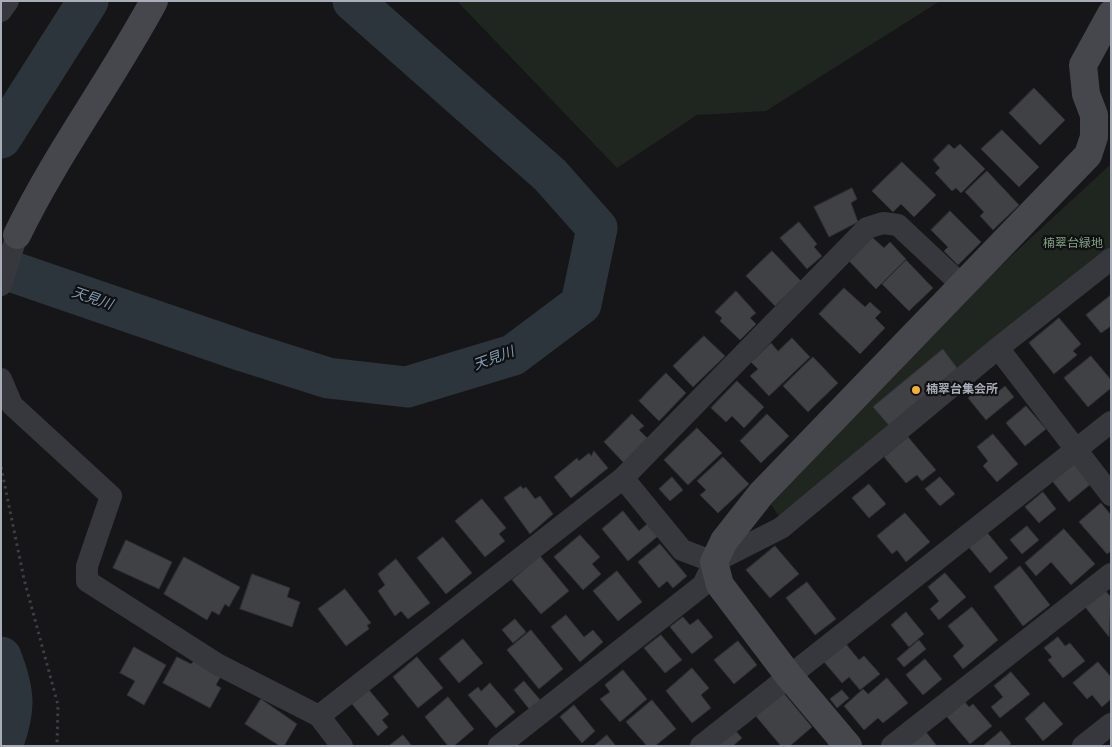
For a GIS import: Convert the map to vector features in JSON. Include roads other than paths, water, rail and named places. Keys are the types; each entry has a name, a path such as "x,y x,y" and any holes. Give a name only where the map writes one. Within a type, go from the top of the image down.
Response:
{"street":[{"path":"1,11 8,1"},
{"path":"1,285 17,235 35,198 154,1"},
{"path":"1088,155 1094,138 1094,115 1086,94 1083,65 1111,14"},
{"path":"499,746 703,585 724,541 761,494 1088,155 1111,134"},
{"path":"319,716 623,478 867,228 883,223 898,225 962,285"},
{"path":"623,478 682,550 714,562 781,528 998,348 1111,259"},
{"path":"998,348 1111,495"},
{"path":"1,379 12,405 111,496 87,566 87,581 217,664 319,716 342,746"},
{"path":"701,746 1111,422"},
{"path":"714,562 720,585 789,676 848,746"},
{"path":"892,746 1111,574"},
{"path":"1083,746 1111,724"}],"waterway":[{"name":"天見川","path":"1,138 88,1"},
{"name":"天見川","path":"1,268 243,351 328,378 407,387 513,355 581,304 597,228 550,175 353,1"},
{"name":"天見川","path":"1,657 9,681 12,701 10,722 2,746"}],"place":[{"name":"楠翠台集会所","path":"916,390"}],"park label":[{"name":"楠翠台緑地","path":"1073,244"}]}
